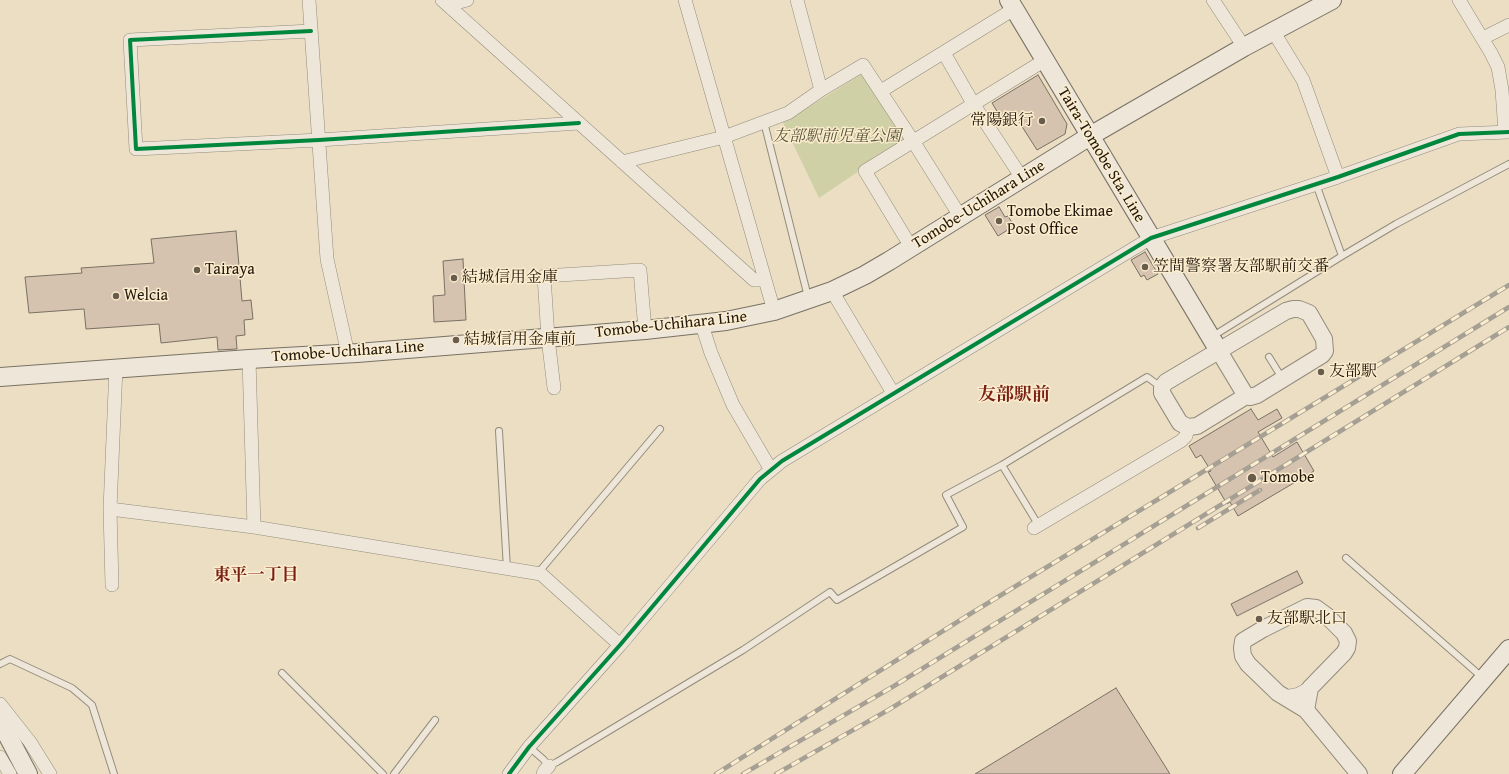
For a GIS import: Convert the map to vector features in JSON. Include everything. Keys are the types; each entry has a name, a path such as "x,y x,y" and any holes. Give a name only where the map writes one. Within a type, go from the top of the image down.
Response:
{"main road":[{"name":"Tomobe-Uchihara Line","path":"0,376 249,358 348,354 645,330 702,325 774,312 832,291 865,275 1090,136 1244,47 1332,0"},
{"name":"Taira-Tomobe Sta. Line","path":"1012,4 1215,344"},
{"path":"1402,774 1509,649"},
{"path":"0,721 19,769"}],"street":[{"path":"309,0 327,259 348,354"},
{"path":"445,3 467,0"},
{"path":"685,0 774,312"},
{"path":"798,0 821,90"},
{"path":"1213,0 1244,47"},
{"path":"509,774 529,747 620,644 760,479 782,460 1151,238 1316,184 1459,134 1507,132 1501,78 1495,60 1459,0"},
{"path":"445,3 754,280 764,280"},
{"path":"881,91 944,53 1012,4"},
{"path":"1483,38 1509,25"},
{"path":"312,31 130,40 136,149 319,140 579,123"},
{"path":"1273,31 1303,80 1338,176"},
{"path":"944,53 974,105 1022,178"},
{"path":"911,247 865,171 1045,60"},
{"path":"622,162 724,137 788,113 821,90 863,65 960,216"},
{"path":"554,388 548,338 544,276 640,270 645,330"},
{"path":"832,291 893,393"},
{"path":"1293,309 1304,310 1309,313 1324,338 1325,351 1316,359 1257,395 1250,397 1246,396 1198,426 1188,427 1180,422 1162,392 1162,387 1166,382 1215,344 1293,309"},
{"path":"702,325 711,353 733,405 771,470"},
{"path":"1215,344 1246,396"},
{"path":"249,358 254,527"},
{"path":"112,585 110,509 116,367"},
{"path":"1037,527 1181,441 1186,436 1188,427"},
{"path":"110,509 254,527 541,574 620,644"},
{"path":"1284,696 1299,694 1310,688 1347,648 1348,641 1344,633 1327,616 1316,608 1307,607 1263,629 1243,641 1243,656 1248,664 1278,693 1306,710 1359,774"},
{"path":"1306,710 1310,688"},
{"path":"0,704 30,742 50,774"},
{"path":"0,757 19,769"}],"lane":[{"path":"764,122 809,300"},
{"path":"1215,344 1342,256 1444,198 1509,164"},
{"path":"1316,184 1342,256"},
{"path":"1269,356 1283,380"},
{"path":"529,747 546,770 744,650 830,592 837,600 963,527 946,495 1002,465 1147,377 1162,387"},
{"path":"536,574 660,429"},
{"path":"499,431 507,569"},
{"path":"1002,465 1037,527"},
{"path":"1346,558 1484,679"},
{"path":"0,664 10,660 72,688 92,704 114,774"},
{"path":"282,673 383,774"},
{"path":"394,774 435,720"}],"green space":[{"name":"友部駅前児童公園","path":"862,74 905,140 819,198 783,123"}],"building":[{"path":"1038,75 1067,124 1065,134 1037,150 1014,114 1003,121 992,103"},
{"path":"999,207 1005,217 1008,216 1014,226 998,236 985,215"},
{"path":"236,231 242,301 251,300 253,319 244,320 245,335 236,336 237,349 218,350 217,337 161,343 159,324 86,329 84,309 29,313 25,277 82,273 81,268 154,263 151,239"},
{"name":"笠間警察署友部駅前交番","path":"1145,252 1158,274 1147,280 1144,275 1141,277 1131,260"},
{"name":"結城信用金庫","path":"463,259 466,320 434,322 433,296 445,295 443,261"},
{"path":"1251,409 1258,420 1277,409 1282,418 1258,432 1273,457 1297,442 1314,471 1238,516 1230,502 1227,504 1208,472 1211,471 1201,455 1196,458 1189,446"},
{"path":"1297,571 1303,583 1237,616 1231,604"},
{"path":"1116,688 1170,774 975,774"}],"railway":[{"path":"716,774 970,614 1509,285"},
{"path":"743,774 894,686 1509,307"},
{"path":"776,774 890,709 1509,327"},
{"path":"1198,528 1260,490"}],"cycle path":[{"path":"311,31 130,40 136,149 319,140 579,123"},
{"path":"509,774 529,747 620,645 760,479 782,461 1151,238 1338,177 1459,134 1509,132"}],"place":[{"name":"常陽銀行","path":"1042,121"},
{"name":"Tomobe Ekimae Post Office","path":"999,221"},
{"name":"笠間警察署友部駅前交番","path":"1145,267"},
{"name":"Tairaya","path":"197,270"},
{"name":"結城信用金庫","path":"454,278"},
{"name":"Welcia","path":"116,296"},
{"name":"結城信用金庫前","path":"456,340"},
{"name":"友部駅","path":"1321,372"},
{"name":"Tomobe","path":"1252,478"},
{"name":"友部駅北口","path":"1259,619"}],"district":[{"name":"友部駅前","path":"1014,395"},
{"name":"東平一丁目","path":"256,576"}]}
